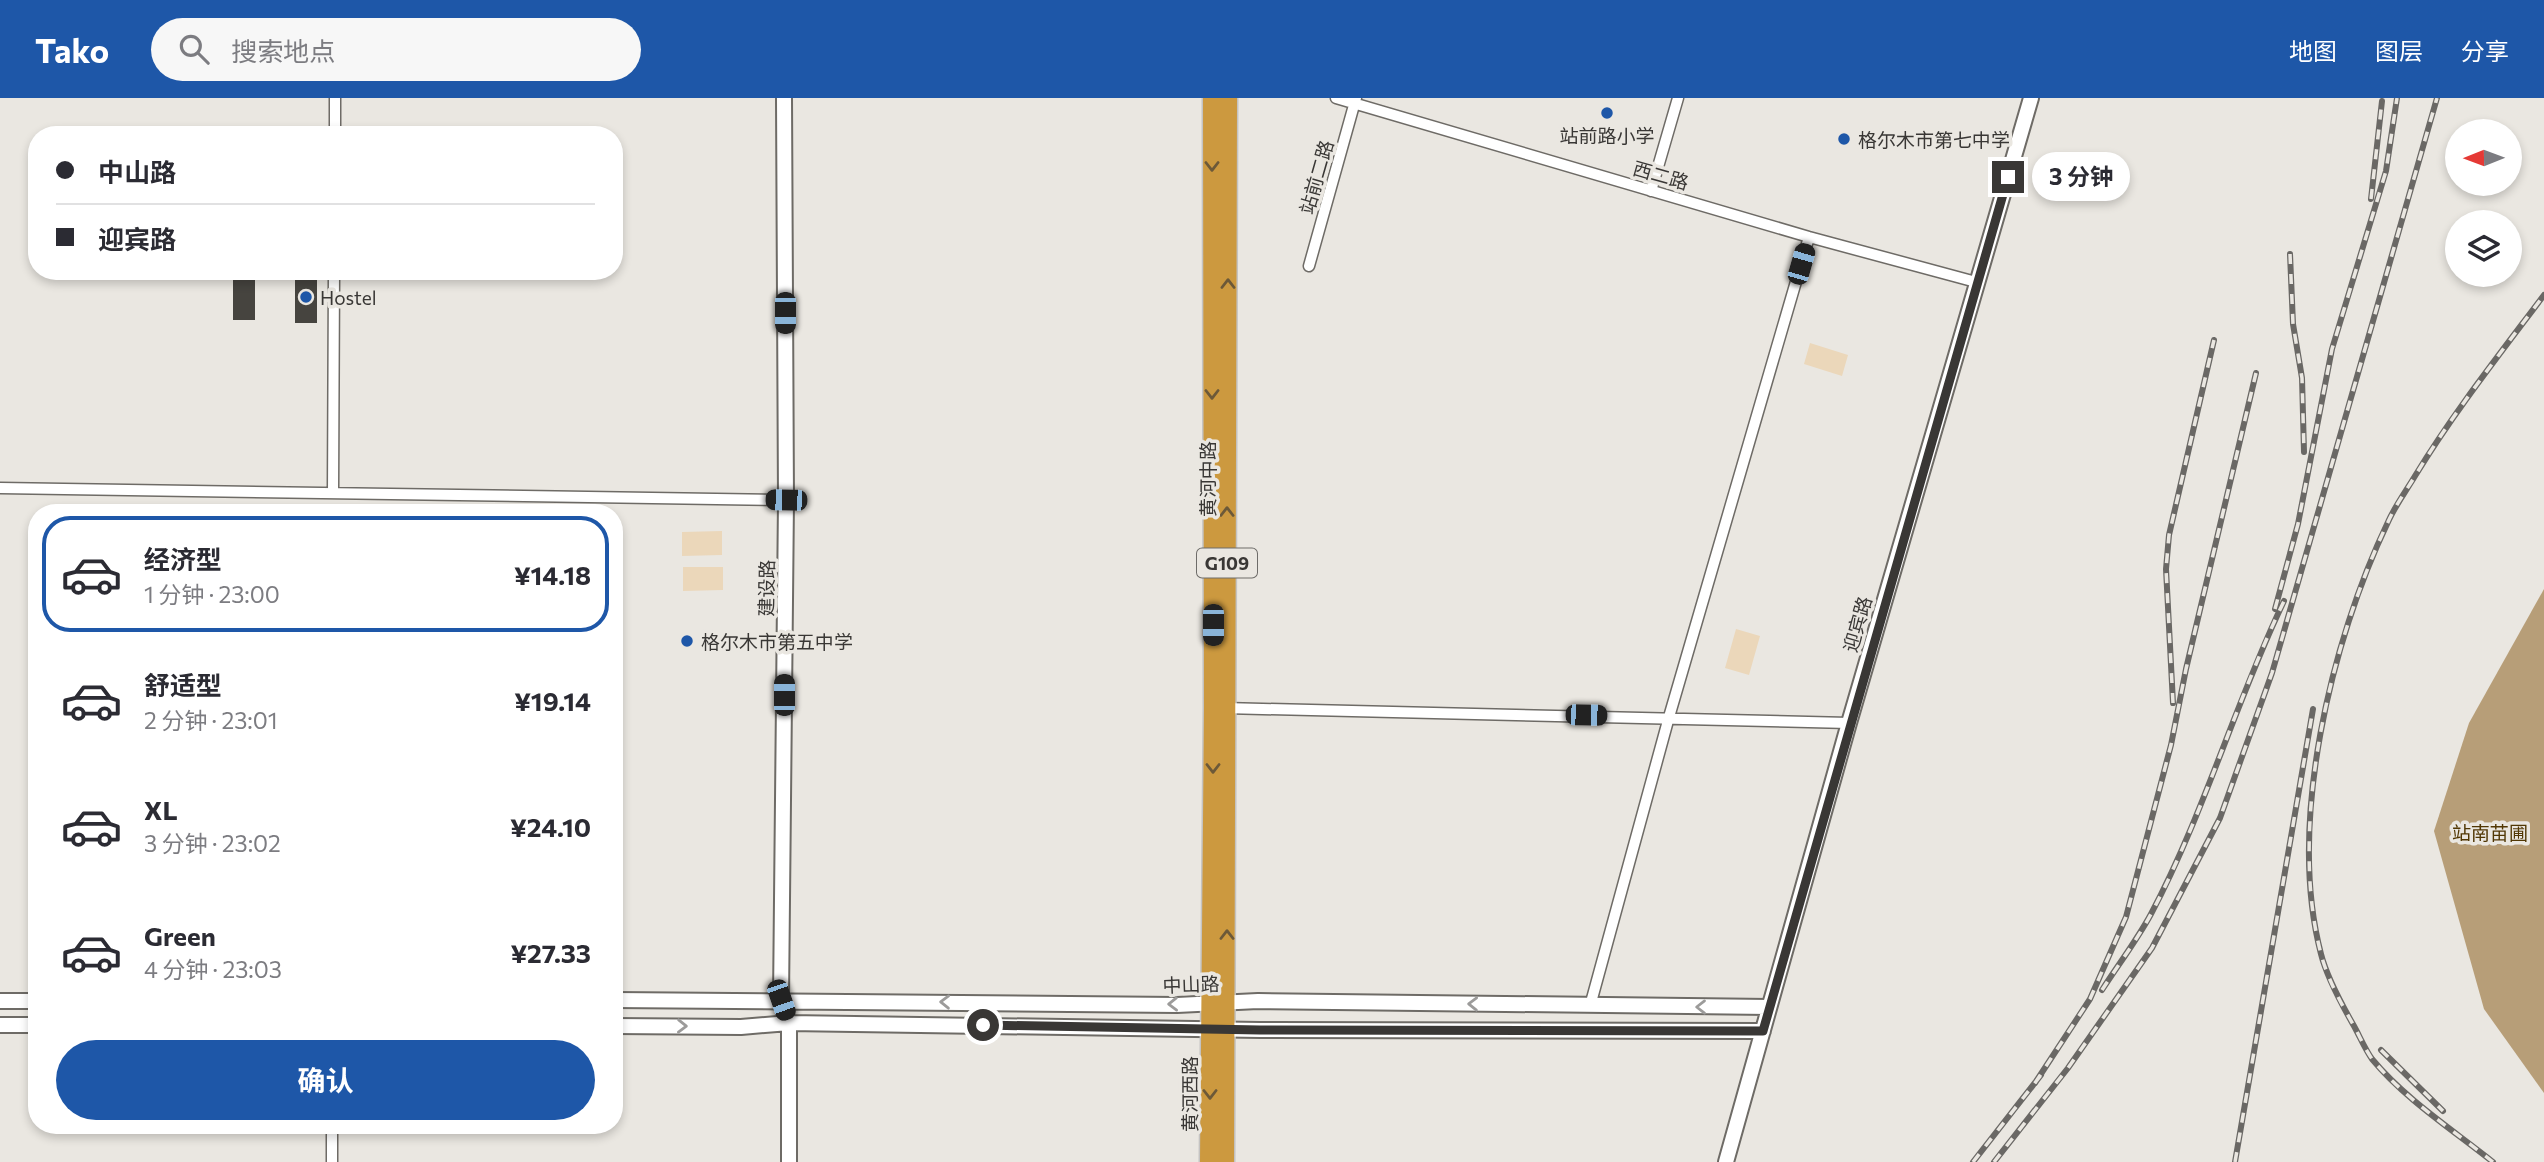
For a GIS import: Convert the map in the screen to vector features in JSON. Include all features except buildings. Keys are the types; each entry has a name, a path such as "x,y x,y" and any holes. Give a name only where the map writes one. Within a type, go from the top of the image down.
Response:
{"highway":[{"name":"黄河中路","path":"1212,98 1220,708"},
{"name":"黄河中路","path":"1218,1027 1228,98"},
{"name":"黄河西路","path":"1209,1162 1218,1027"},
{"name":"黄河西路","path":"1218,1027 1225,1162"}],"main road":[{"name":"建设路","path":"784,98 786,500 781,1000 789,1023 789,1162"},
{"name":"迎宾路","path":"1726,1162 1849,723 2031,98"},
{"name":"中山路","path":"623,1000 1177,1005 1219,1001 1769,1007"},
{"path":"0,1001 28,1001"},
{"path":"623,1026 741,1027 789,1023 1763,1031"},
{"path":"0,1025 28,1025"}],"street":[{"path":"335,98 335,126"},
{"name":"西二路","path":"1336,98 1356,101 1809,237 1976,282"},
{"path":"1651,191 1678,98"},
{"name":"站前二路","path":"1309,266 1356,101"},
{"path":"1590,1006 1669,717 1809,237"},
{"path":"334,280 334,493"},
{"path":"0,488 786,500"},
{"path":"1220,708 1849,723"},
{"path":"332,1134 332,1162"}],"shaded area":[{"path":"1810,343 1848,355 1842,376 1804,364"},
{"path":"722,531 722,555 682,556 682,532"},
{"path":"683,567 723,567 723,590 683,591"},
{"path":"1736,629 1760,636 1749,675 1725,668"}],"green space":[{"name":"站南苗圃","path":"2544,589 2544,1093 2484,1009 2434,831 2469,723"}],"railway":[{"path":"2275,609 2298,524 2332,349 2386,171 2397,98"},
{"path":"1994,1162 2068,1068 2152,948 2220,818 2272,673 2437,98"},
{"path":"2371,199 2382,101"},
{"path":"2290,254 2293,324 2302,378 2304,452"},
{"path":"2493,1162 2414,1101 2385,1074 2369,1055 2335,991 2321,954 2312,903 2309,848 2312,792 2320,734 2333,677 2367,569 2388,522 2445,429 2544,295"},
{"path":"2173,703 2166,569 2169,535 2214,340"},
{"path":"2035,1083 2090,999 2126,917 2171,745 2186,669 2256,373"},
{"path":"2102,990 2146,924 2170,876 2284,601"},
{"path":"2235,1162 2313,709"},
{"path":"2381,1050 2443,1111"},
{"path":"1973,1162 2041,1075"}],"place":[{"name":"站前路小学","path":"1607,113"},
{"name":"格尔木市第七中学","path":"1844,139"},
{"name":"Hostel","path":"306,297"},
{"name":"格尔木市第五中学","path":"687,641"}],"route":[{"path":"983,1025 1260,1030 1763,1031 1856,698 2008,177"}]}
